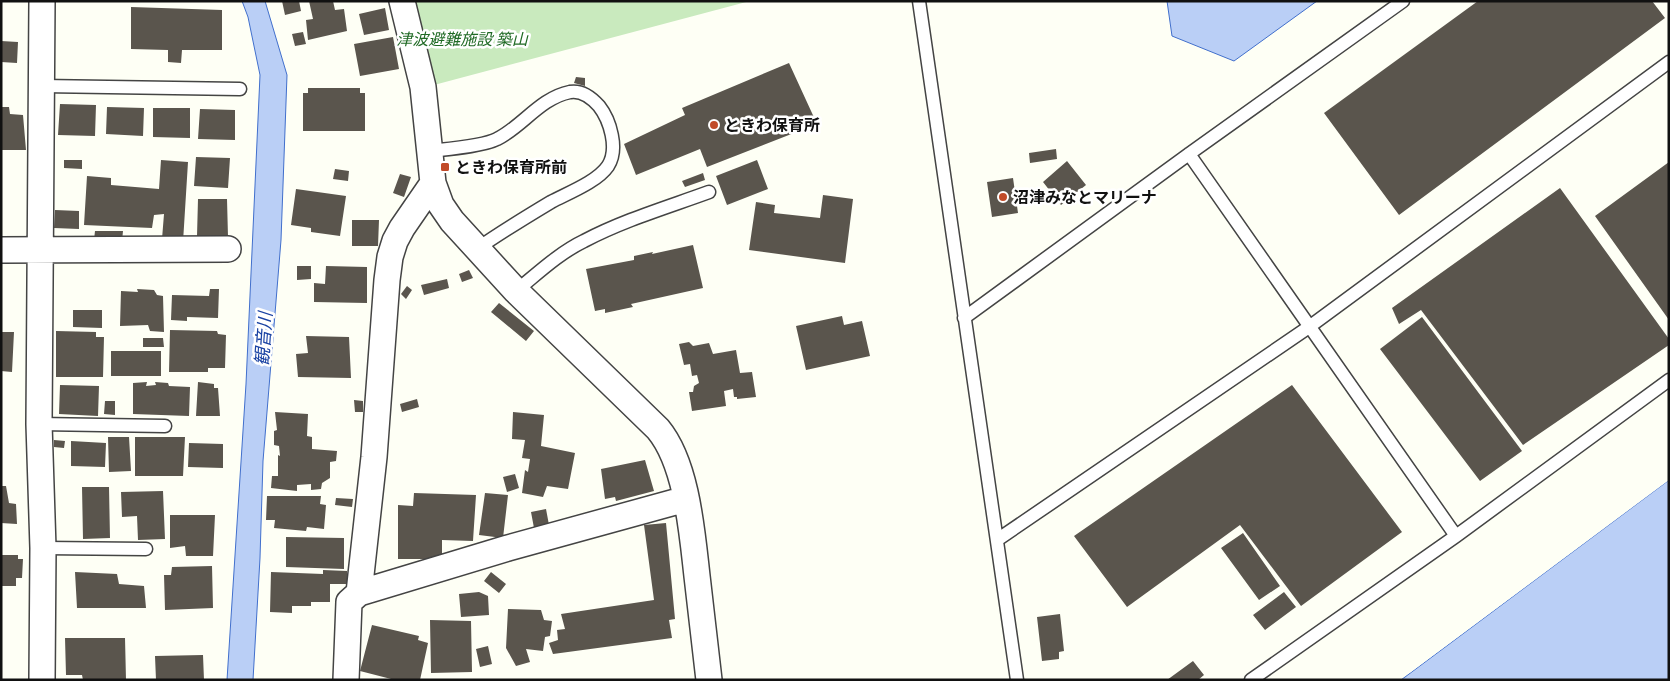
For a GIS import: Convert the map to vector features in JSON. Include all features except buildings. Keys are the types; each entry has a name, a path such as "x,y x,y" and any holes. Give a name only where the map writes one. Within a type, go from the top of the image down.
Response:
{"street":[{"path":"42,1 42,249 39,424 42,548 42,680"},
{"path":"402,1 423,86 433,183 441,205 477,249 516,291 667,439 674,455 686,498 709,680"},
{"path":"359,592 374,457 390,257 402,228 433,183"},
{"path":"1,250 228,249"},
{"path":"346,680 350,602 359,592 686,498"}],"lane":[{"path":"919,1 1017,680"},
{"path":"964,318 1188,154 1403,1"},
{"path":"997,540 1309,327 1669,62"},
{"path":"42,86 240,89"},
{"path":"430,151 496,140 541,105 568,92 586,94 601,109 614,146 609,165 601,174 477,249"},
{"path":"1188,154 1456,536"},
{"path":"516,291 561,255 583,241 628,222 710,192"},
{"path":"1251,680 1456,536 1669,380"},
{"path":"39,424 165,426"},
{"path":"42,548 146,549"}],"green space":[{"name":"津波避難施設 築山","path":"414,1 750,1 434,85"}],"water":[{"name":"観音川","path":"242,1 265,1 287,75 281,240 263,461 253,680 227,680 246,384 260,75 248,17"},
{"path":"1167,1 1317,1 1234,61 1172,36"},
{"path":"1669,480 1669,680 1401,680"}],"pier":[{"path":"1669,478 1669,480 1398,680"}],"place":[{"name":"ときわ保育所","path":"714,125"},
{"name":"ときわ保育所前","path":"445,167"},
{"name":"沼津みなとマリーナ","path":"1003,197"}]}
